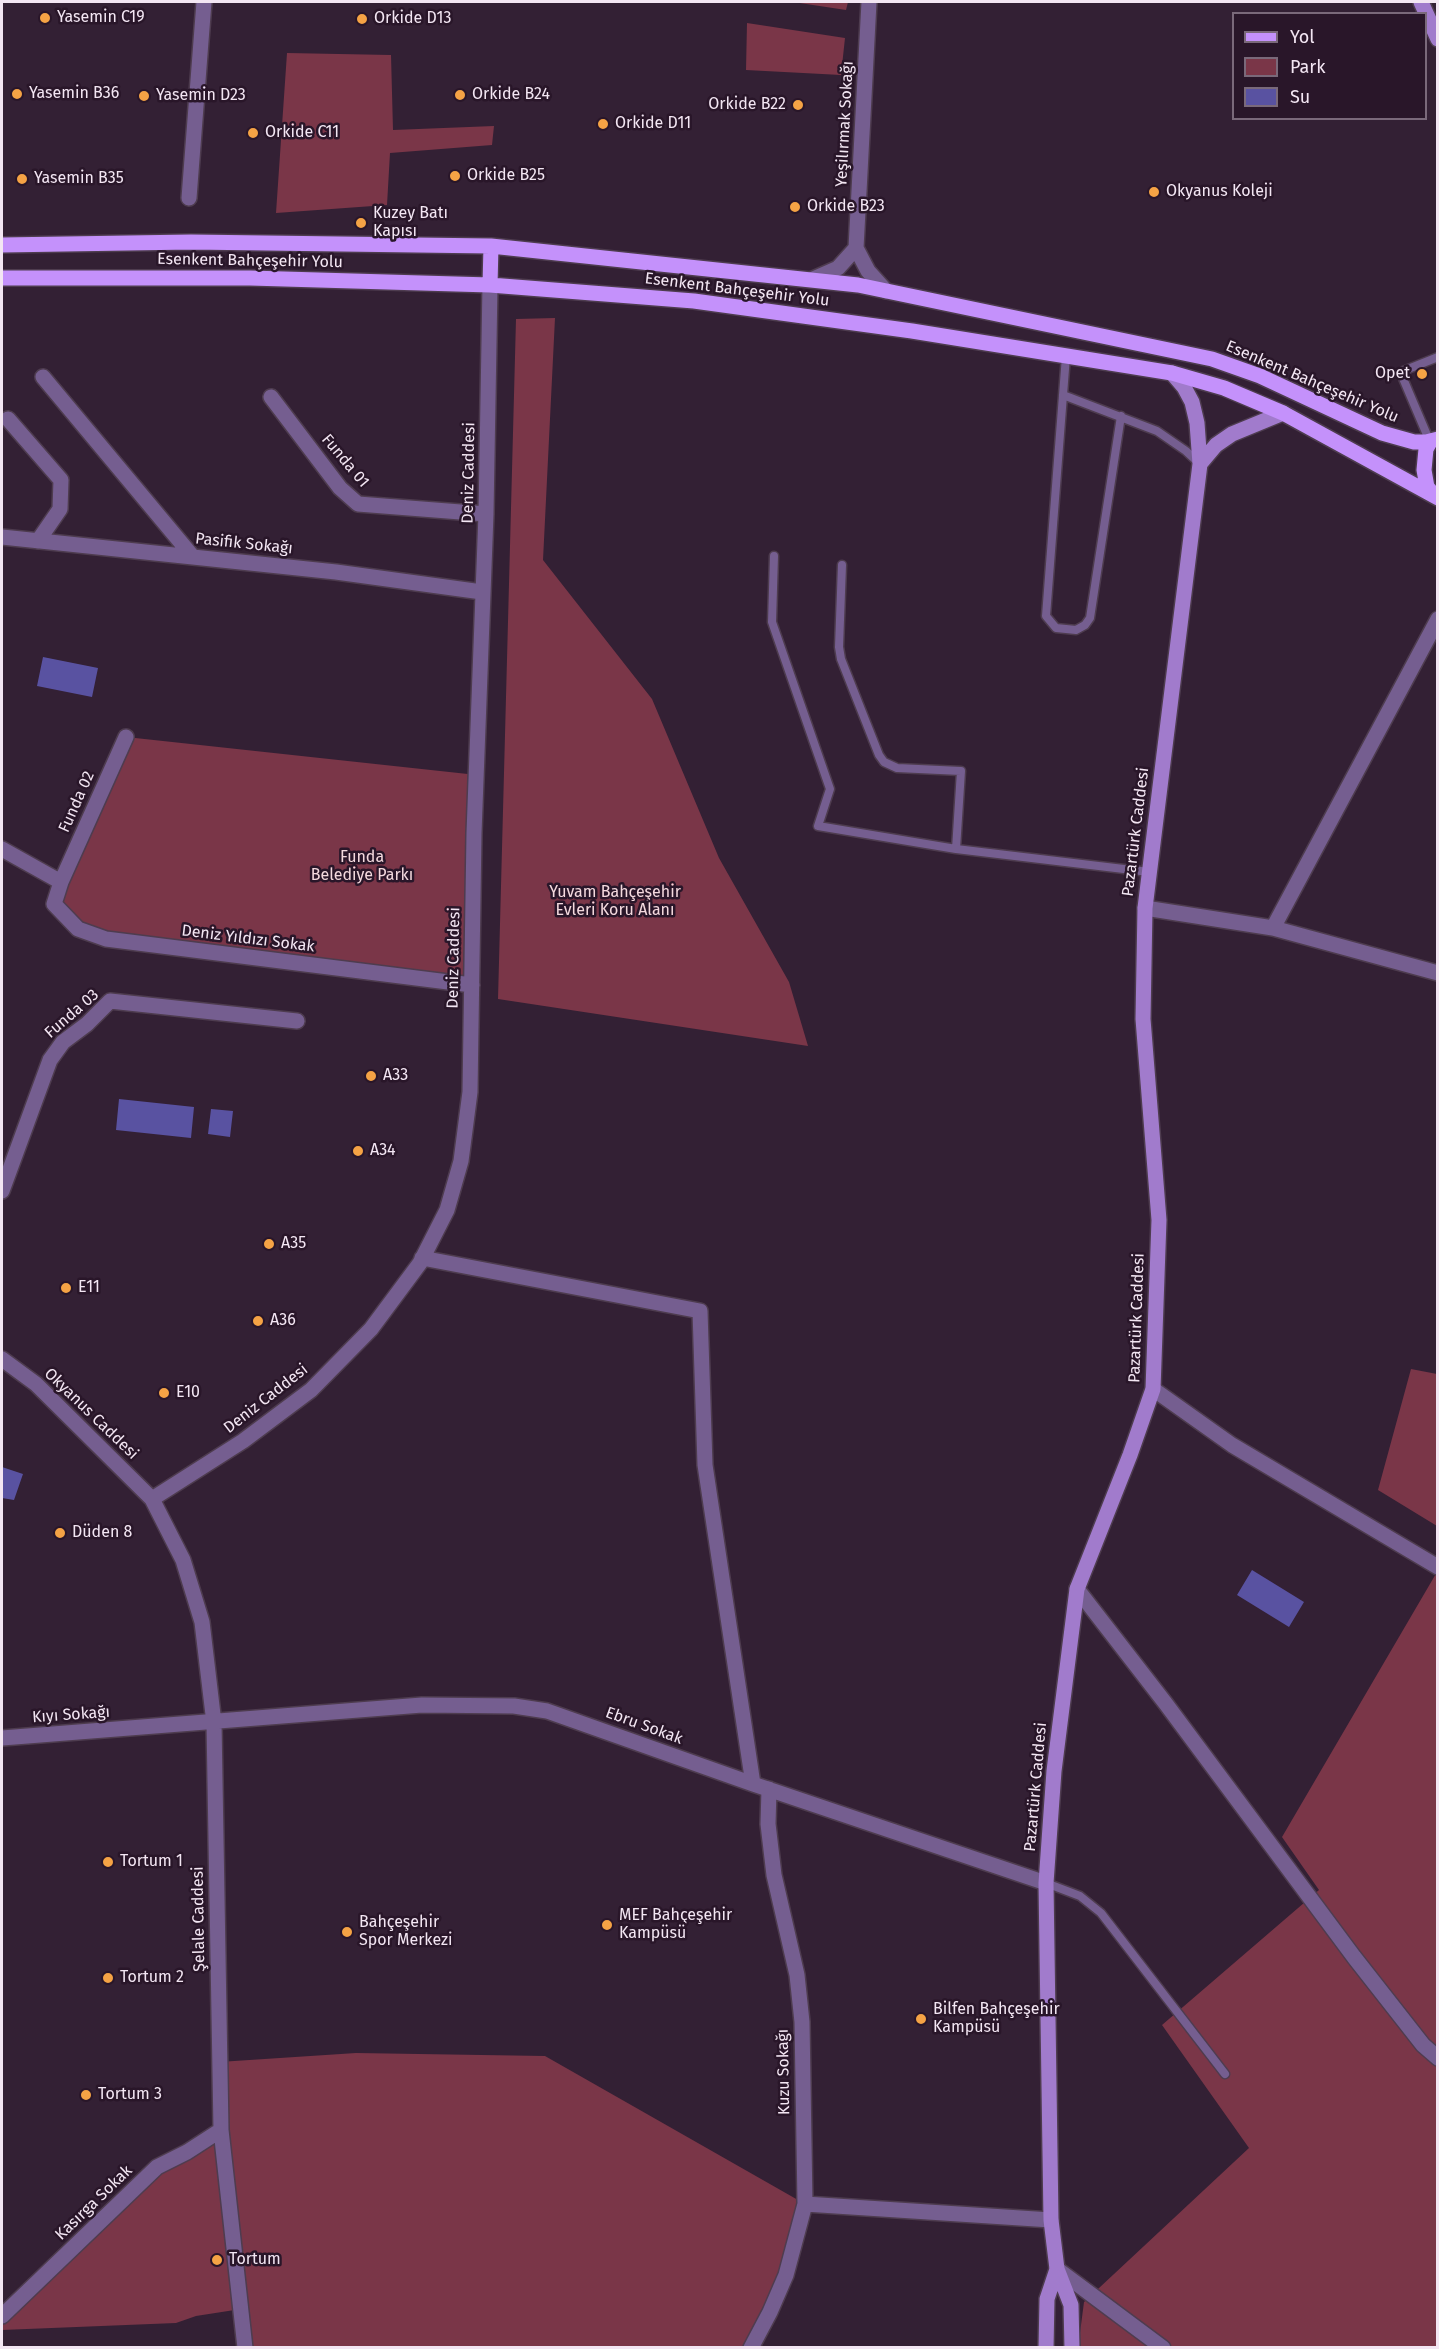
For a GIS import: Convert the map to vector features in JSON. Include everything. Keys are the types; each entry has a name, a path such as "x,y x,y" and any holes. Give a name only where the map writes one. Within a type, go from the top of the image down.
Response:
{"main road":[{"name":"Esenkent Bahçeşehir Yolu","path":"2,245 191,242 491,246 858,285 1212,359 1260,376 1382,433 1414,442 1434,440"},
{"path":"490,285 491,246"},
{"name":"Esenkent Bahçeşehir Yolu","path":"2,278 249,278 490,285 694,301 912,331 1172,372 1224,388 1283,413 1437,497"},
{"name":"Esenkent Bahçeşehir Yolu","path":"1434,440 1424,456 1424,470 1427,487 1437,497"}],"street":[{"path":"189,198 204,2"},
{"name":"Yeşilırmak Sokağı","path":"856,248 869,2"},
{"path":"1427,16 1437,39"},
{"path":"813,279 838,268 856,248 868,271 886,291"},
{"name":"Deniz Caddesi","path":"152,1499 243,1442 311,1390 370,1329 423,1258 447,1210 461,1161 470,1092 490,285"},
{"name":"Pazartürk Caddesi","path":"1072,2348 1071,2305 1058,2269 1051,2220 1046,1883 1054,1771 1077,1589 1130,1455 1153,1389 1158,1220 1143,1019 1145,908 1200,464 1197,423 1192,402 1172,372"},
{"path":"43,377 193,557"},
{"name":"Funda 01","path":"271,397 340,488 358,504 486,514"},
{"path":"1200,464 1216,445 1232,434 1283,413"},
{"path":"8,419 61,480 60,509 38,541"},
{"name":"Pasifik Sokağı","path":"2,537 336,572 482,592"},
{"path":"1273,928 1437,620"},
{"name":"Funda 02","path":"61,882 126,737"},
{"path":"2,849 61,882"},
{"name":"Deniz Yıldızı Sokak","path":"61,882 54,904 78,929 106,939 472,985"},
{"path":"1145,908 1273,928 1437,973"},
{"name":"Funda 03","path":"2,1191 50,1060 63,1042 87,1024 110,1001 297,1021"},
{"path":"423,1258 700,1311 705,1465 753,1784"},
{"name":"Okyanus Caddesi","path":"2,1359 36,1384 152,1499"},
{"path":"1153,1389 1232,1445 1437,1567"},
{"name":"Şelale Caddesi","path":"152,1499 183,1560 202,1622 214,1723 221,2130 245,2348"},
{"path":"1077,1589 1180,1722 1354,1957 1423,2045 1437,2058"},
{"name":"Ebru Sokak","path":"142,1728 422,1705 514,1706 547,1711 753,1784 1046,1883"},
{"name":"Kıyı Sokağı","path":"2,1738 142,1728"},
{"name":"Kuzu Sokağı","path":"751,2348 786,2275 805,2204 802,2022 797,1976 774,1875 768,1824 769,1789"},
{"name":"Kasırga Sokak","path":"2,2316 157,2167 187,2152 221,2130"},
{"path":"805,2204 1051,2220"},
{"path":"1058,2269 1163,2348"},
{"name":"Pazartürk Caddesi","path":"1046,2348 1047,2299 1058,2269"}],"lane":[{"path":"1066,356 1046,616 1056,628 1076,630 1085,625 1090,618 1121,416"},
{"path":"1434,440 1402,376 1403,371 1437,357"},
{"path":"1063,395 1157,431 1200,464"},
{"path":"774,556 772,622 830,789 818,826 956,849 1149,872"},
{"path":"842,565 839,647 841,659 879,755 891,766 961,771 956,849"},
{"path":"1046,1883 1080,1896 1101,1913 1225,2074"}],"green space":[{"path":"793,2 848,2 846,10"},
{"path":"747,23 845,38 841,75 746,70"},
{"path":"287,53 391,55 393,130 494,126 492,145 390,153 387,205 276,213"},
{"name":"Yuvam Bahçeşehir Evleri Koru Alanı","path":"555,318 543,560 652,699 719,858 789,982 808,1046 498,999 516,319"},
{"name":"Funda Belediye Parkı","path":"126,737 477,775 472,985 106,939 54,904"},
{"path":"1411,1369 1437,1374 1437,1526 1378,1490"},
{"path":"1437,1572 1437,2347 1078,2348 1084,2302 1249,2148 1162,2025 1319,1890 1282,1837"},
{"path":"356,2053 545,2056 805,2204 751,2347 245,2347 241,2309 196,2316 176,2323 2,2330 2,2316 157,2167 221,2130 219,2062"}],"water":[{"path":"43,657 98,668 92,697 37,686"},
{"path":"119,1099 194,1107 191,1138 116,1130"},
{"path":"211,1109 233,1111 230,1137 208,1134"},
{"path":"2,1467 23,1474 14,1500 2,1498"},
{"path":"1252,1570 1304,1602 1289,1627 1237,1595"}],"place":[{"name":"Yasemin C19","path":"45,18"},
{"name":"Orkide D13","path":"362,19"},
{"name":"Yasemin B36","path":"17,94"},
{"name":"Orkide B24","path":"460,95"},
{"name":"Yasemin D23","path":"144,96"},
{"name":"Orkide B22","path":"798,105"},
{"name":"Orkide D11","path":"603,124"},
{"name":"Orkide C11","path":"253,133"},
{"name":"Orkide B25","path":"455,176"},
{"name":"Yasemin B35","path":"22,179"},
{"name":"Okyanus Koleji","path":"1154,192"},
{"name":"Orkide B23","path":"795,207"},
{"name":"Kuzey Batı Kapısı","path":"361,223"},
{"name":"Opet","path":"1422,374"},
{"name":"A33","path":"371,1076"},
{"name":"A34","path":"358,1151"},
{"name":"A35","path":"269,1244"},
{"name":"E11","path":"66,1288"},
{"name":"A36","path":"258,1321"},
{"name":"E10","path":"164,1393"},
{"name":"Düden 8","path":"60,1533"},
{"name":"Tortum 1","path":"108,1862"},
{"name":"MEF Bahçeşehir Kampüsü","path":"607,1925"},
{"name":"Bahçeşehir Spor Merkezi","path":"347,1932"},
{"name":"Tortum 2","path":"108,1978"},
{"name":"Bilfen Bahçeşehir Kampüsü","path":"921,2019"},
{"name":"Tortum 3","path":"86,2095"},
{"name":"Tortum","path":"217,2260"}]}
